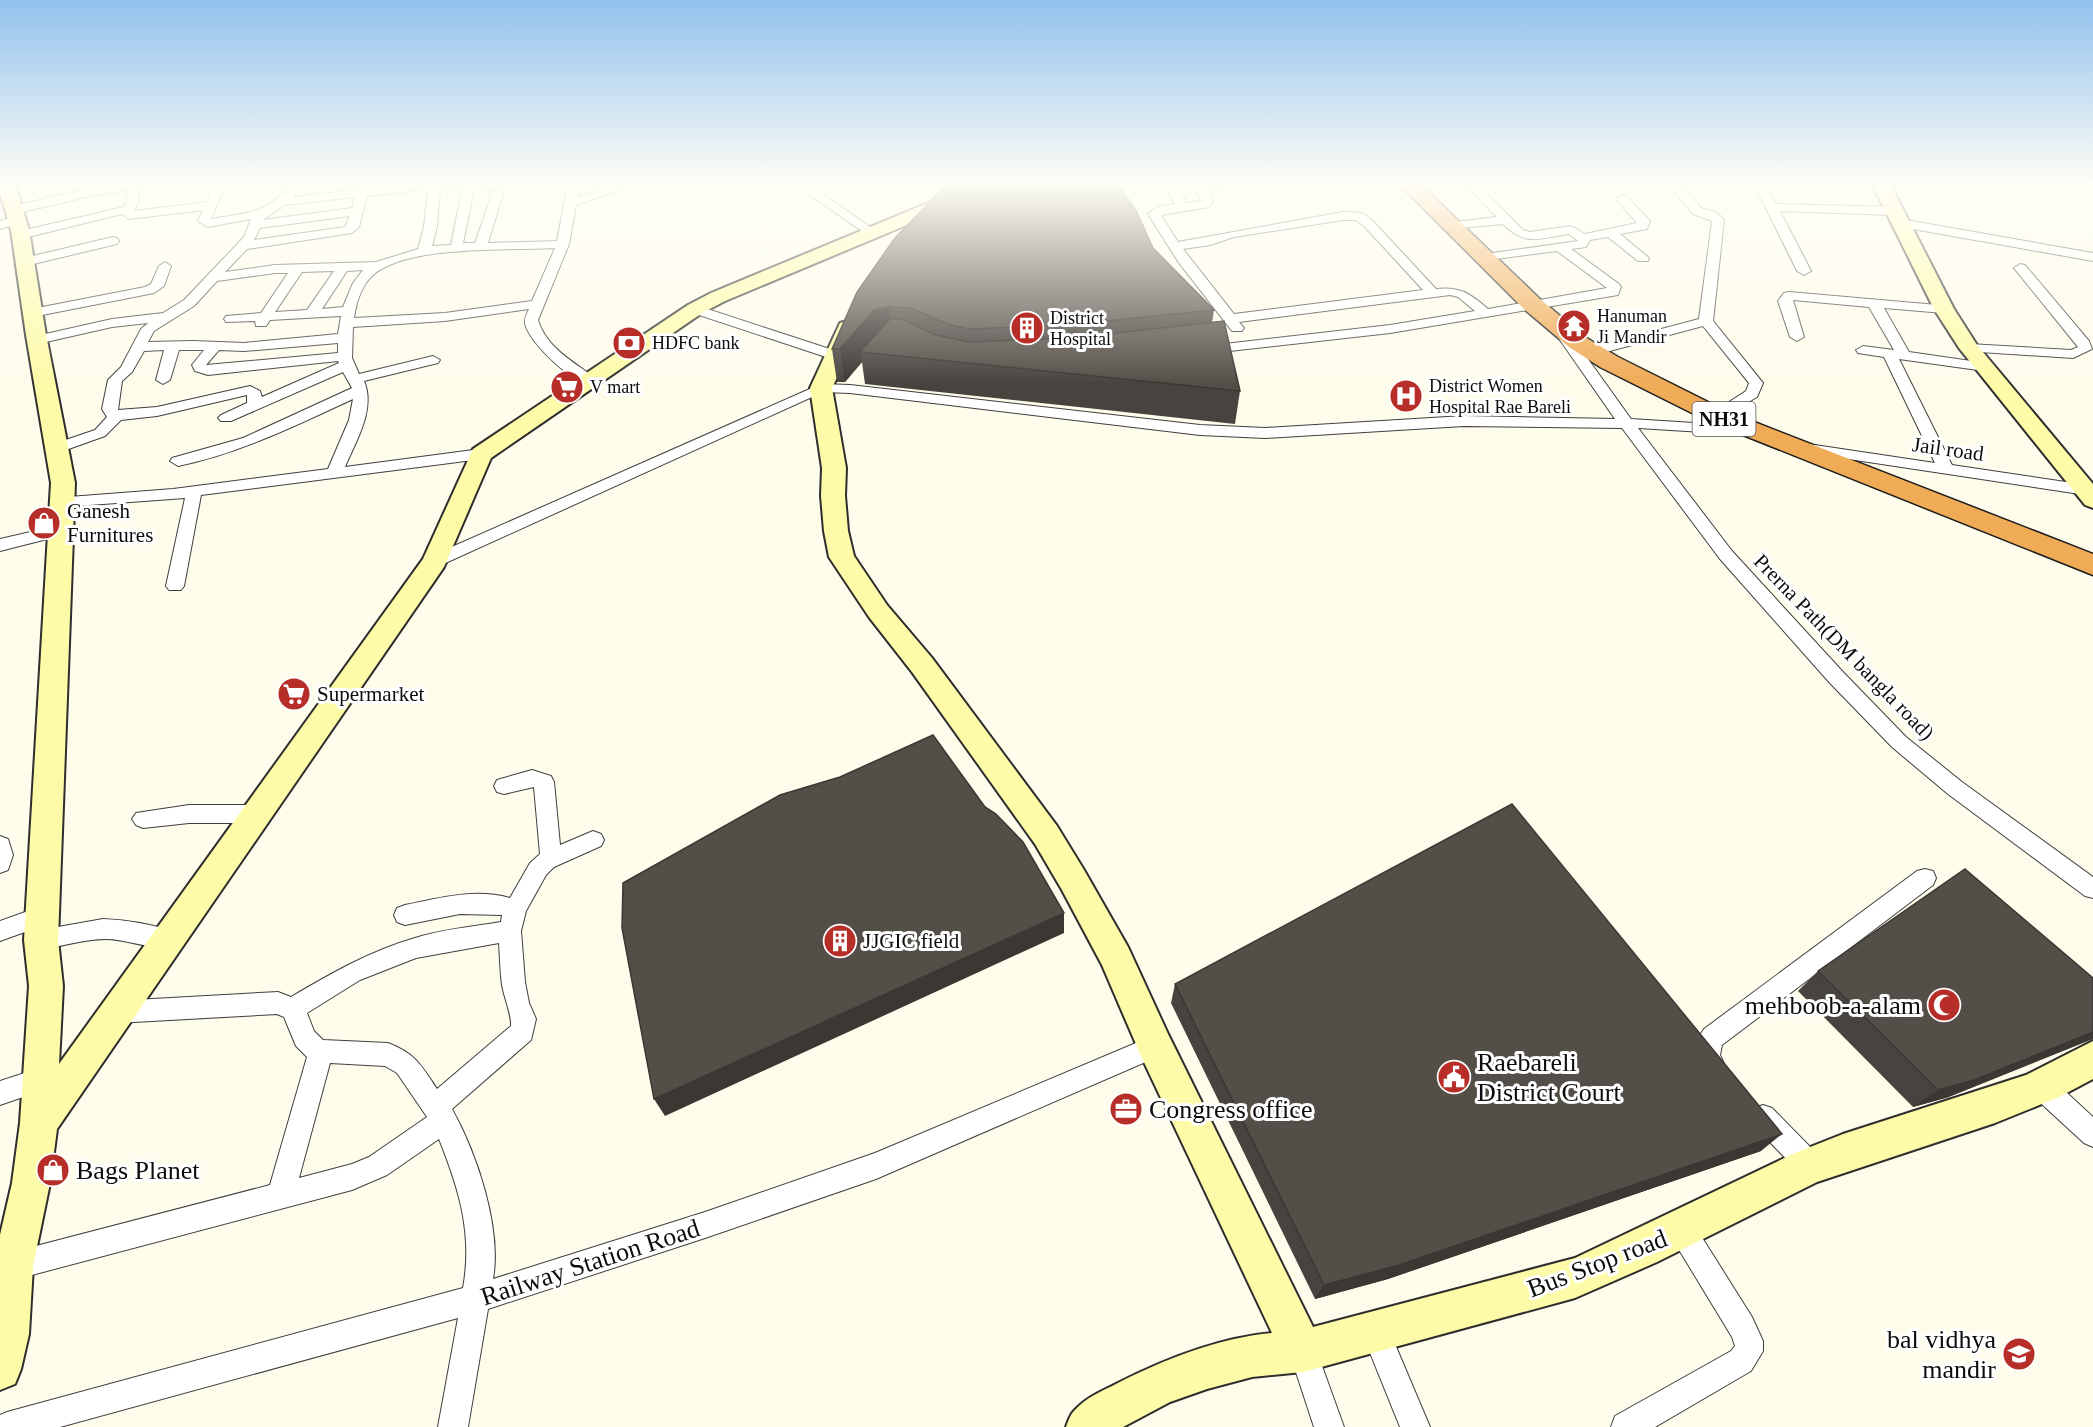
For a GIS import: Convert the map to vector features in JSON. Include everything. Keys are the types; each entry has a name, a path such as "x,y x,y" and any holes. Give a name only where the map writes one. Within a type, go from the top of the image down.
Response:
{"highway":[{"name":"NH31","path":"1479,251 1558,327 1591,352 1639,378 1717,416 2093,565"}],"street":[{"path":"0,1368 8,1334 13,1266 31,1183 39,1123 46,986 42,928 63,483 21,251"},
{"path":"25,262 73,251"},
{"path":"116,416 111,413 110,409 112,386 119,375 128,369 148,329 189,303 238,251"},
{"path":"334,474 360,406 358,384 346,361 347,324 352,299 364,277 380,266 431,251"},
{"path":"560,251 531,320 535,333 545,346 589,380"},
{"path":"62,502 194,491 481,454 695,309 718,297 830,251"},
{"path":"1178,251 1249,344"},
{"path":"1393,251 1433,294"},
{"path":"1486,258 1535,251"},
{"path":"1183,352 1390,329 1609,293 1615,290 1564,251"},
{"path":"1634,251 1643,258"},
{"path":"1714,251 1706,321 1756,383 1752,394 1717,416"},
{"path":"1793,251 1804,271"},
{"path":"1914,251 1944,309 1969,348 2090,494"},
{"path":"2062,251 2093,257"},
{"path":"34,327 149,290 157,286 165,266"},
{"path":"312,313 344,266"},
{"path":"211,278 258,270 380,266"},
{"path":"244,347 298,268"},
{"path":"1969,348 2073,354 2085,349 2084,344 2020,268"},
{"path":"1230,319 1450,291 1459,292 1484,312"},
{"path":"1797,337 1785,301 1789,296 1944,309"},
{"path":"864,301 844,334 837,356 833,496 842,557 878,611 922,665 1046,835 1101,929 1155,1046 1303,1351 1329,1427"},
{"path":"1874,303 1946,470"},
{"path":"140,348 173,345 244,347 347,324 445,317 538,304"},
{"path":"695,309 837,356"},
{"path":"231,319 312,313 347,324"},
{"path":"34,327 105,324 165,317"},
{"path":"1591,352 1706,321"},
{"name":"Prerna Path(DM bangla road)","path":"1558,327 1626,423 1726,555 1836,677 1899,742 1964,795 2093,889"},
{"path":"163,380 173,345"},
{"path":"215,346 199,365 200,368 208,371 346,361"},
{"path":"1863,350 1985,368"},
{"path":"178,461 205,456 249,441 358,384 433,360"},
{"path":"226,418 346,361"},
{"path":"435,561 836,388 862,374"},
{"path":"836,388 1200,430 1265,433 1464,421 1626,423 1754,431"},
{"path":"57,448 100,433 116,416 190,404 242,390 254,392 254,406"},
{"name":"Jail road","path":"1796,447 2090,494"},
{"path":"39,1123 435,561 481,454"},
{"path":"175,586 194,491"},
{"path":"0,545 61,530"},
{"path":"504,786 532,778 544,782 551,858"},
{"path":"143,819 180,814 256,814"},
{"path":"13,1266 280,1197 352,1177 378,1166 439,1113 522,1032 524,1019 517,1004 513,982 512,920 538,869 551,858 593,840"},
{"path":"0,845 2,855 0,864"},
{"path":"1812,1167 1738,1092 1708,1057 1707,1045 1713,1037 1925,878"},
{"path":"405,915 478,902 500,904 512,920"},
{"path":"292,1009 352,973 414,948 512,920"},
{"path":"0,931 42,928 125,930 167,939"},
{"path":"116,1012 278,1003 292,1009 304,1040 321,1052 388,1055 406,1065 439,1113 470,1184 479,1226 483,1262 453,1427"},
{"name":"Railway Station Road","path":"7,1427 475,1299 705,1225 876,1166 1155,1046"},
{"path":"280,1197 321,1052"},
{"name":"Bus Stop road","path":"1088,1427 1108,1411 1161,1384 1206,1368 1252,1356 1303,1351 1575,1278 1618,1261 1763,1187 1842,1154 1976,1112 2042,1087 2093,1058"},
{"path":"0,1093 78,1067"},
{"path":"2042,1087 2093,1134"},
{"path":"1626,1427 1740,1361 1749,1351 1749,1341 1742,1327 1681,1230"},
{"path":"1376,1333 1415,1427"}],"building":[{"path":"886,251 1156,251 1214,310 1069,325 969,329 947,324 911,308 889,307 874,310 840,349 832,349 857,292"},
{"path":"890,319 902,319 936,335 969,342 1070,338 1224,321 1240,391 860,352"},
{"name":"JJGIC field","path":"933,735 985,807 996,814 1023,842 1064,913 654,1099 622,928 623,883 780,795 840,777"},
{"name":"Raebareli District Court","path":"1512,804 1782,1134 1399,1265 1324,1285 1175,984"},
{"name":"mehboob-a-alam","path":"1965,869 2093,978 2093,1032 1974,1080 1938,1090 1818,971"}],"place":[{"name":"Hanuman Ji Mandir","path":"1574,326"},
{"name":"District Hospital","path":"1027,328"},
{"name":"HDFC bank","path":"629,343"},
{"name":"V mart","path":"567,387"},
{"name":"District Women Hospital Rae Bareli","path":"1406,396"},
{"name":"Ganesh Furnitures","path":"44,523"},
{"name":"Supermarket","path":"294,694"},
{"name":"JJGIC field","path":"840,941"},
{"name":"mehboob-a-alam","path":"1944,1005"},
{"name":"Raebareli District Court","path":"1454,1077"},
{"name":"Congress office","path":"1126,1109"},
{"name":"Bags Planet","path":"53,1170"},
{"name":"bal vidhya mandir","path":"2019,1354"}]}
